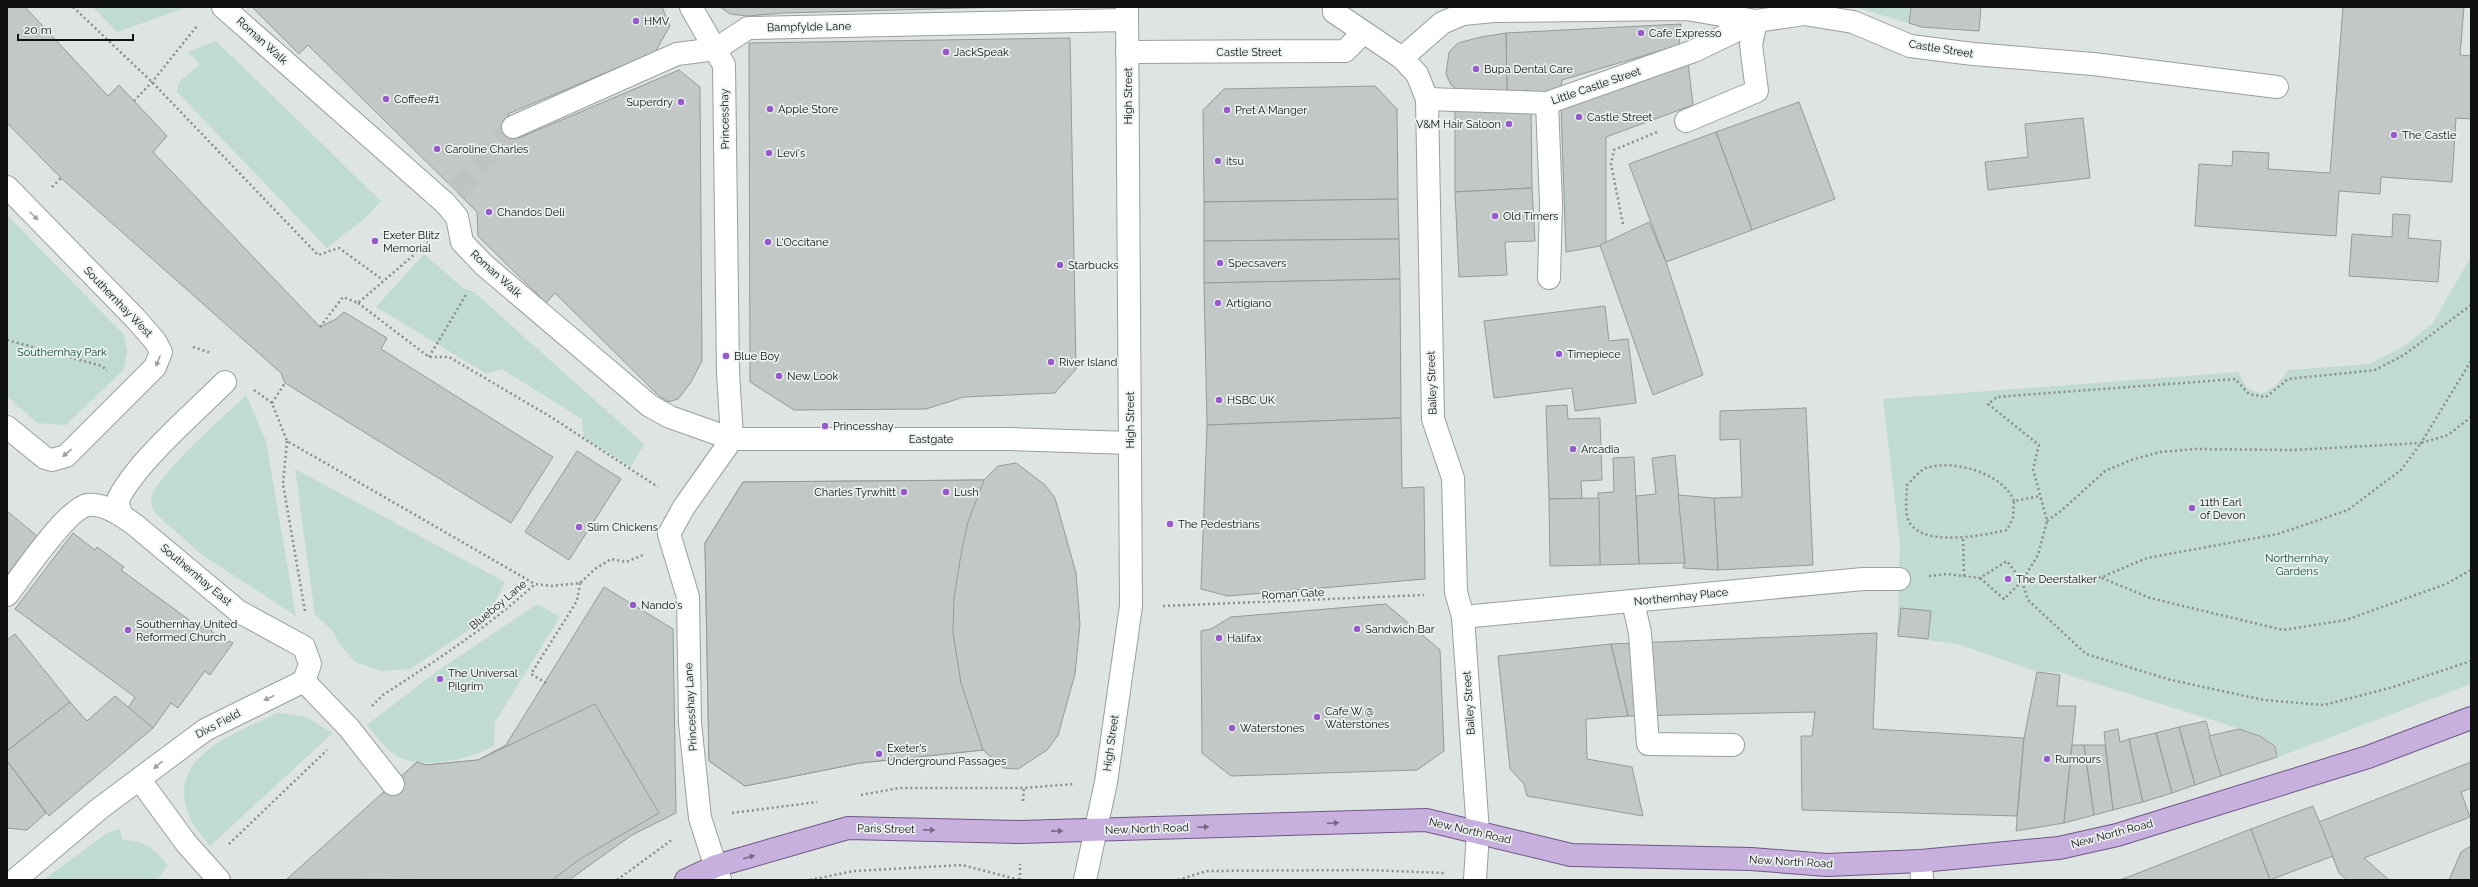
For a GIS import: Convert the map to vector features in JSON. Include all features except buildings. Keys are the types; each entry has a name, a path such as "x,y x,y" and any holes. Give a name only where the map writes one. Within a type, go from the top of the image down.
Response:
{"main road":[{"name":"New North Road","path":"1094,830 1426,820 1571,855 1751,859 1922,870 2059,848 2117,835 2368,757 2471,718"},
{"name":"Paris Street","path":"686,880 718,873 848,828 1020,832 1094,830"}],"street":[{"name":"Roman Walk","path":"223,7 453,204 462,242 484,266 650,406 670,417 732,439"},
{"name":"Princesshay","path":"691,7 724,65 728,372 732,439"},
{"name":"Bailey Street","path":"1334,7 1334,12 1362,33 1402,58 1417,74 1427,99 1433,419 1453,478 1456,592 1463,617 1478,832 1475,880"},
{"name":"Castle Street","path":"1402,58 1442,22 1463,14 1495,9 1687,9 1756,21 1804,14 1853,22 1910,46 1974,54 2093,64 2277,87"},
{"name":"Bampfylde Lane","path":"513,127 677,54 716,49 748,28 1127,13"},
{"name":"High Street","path":"1085,880 1094,830 1106,782 1131,606 1127,13"},
{"name":"Little Castle Street","path":"1427,99 1547,103 1694,52 1756,21"},
{"path":"1686,121 1757,91 1751,45 1756,21"},
{"name":"Castle Street","path":"1127,52 1345,51 1362,33"},
{"path":"1547,103 1551,203 1549,278"},
{"name":"Southernhay West","path":"7,187 135,318 159,346 161,352 155,367 66,456 52,460 45,458 7,427"},
{"path":"122,516 116,502 122,491 149,459 225,382"},
{"path":"669,534 684,507 732,439"},
{"name":"Eastgate","path":"732,439 1010,439 1130,443"},
{"name":"Southernhay East","path":"7,595 70,514 86,505 94,505 122,516 238,611 304,647"},
{"name":"Princesshay Lane","path":"669,534 688,597 690,723 700,818 718,873"},
{"name":"Northernhay Place","path":"1463,617 1863,579 1899,579"},
{"path":"1633,602 1640,633 1648,744 1732,745"},
{"path":"304,647 310,664 304,681 350,728 393,784"},
{"name":"Dixs Field","path":"15,880 99,809 140,780 172,752 205,730 304,681"},
{"path":"140,780 186,843 214,872"}],"path":[{"path":"73,7 152,82 318,255 339,248 383,280"},
{"path":"134,101 152,82 199,24"},
{"path":"1623,224 1611,164 1614,150 1686,121"},
{"path":"358,303 383,280 453,204"},
{"path":"429,356 484,266"},
{"path":"320,327 343,297 358,303 429,356 449,357 551,417 652,482 684,507"},
{"path":"1899,579 1947,574 1980,578 2004,599 2022,581 2038,555 2047,521 2033,469 2039,445 1988,404 1997,397 2235,379 2249,394 2266,397 2288,379 2374,370 2404,355 2471,305"},
{"path":"7,340 102,366 126,395"},
{"path":"198,351 213,353"},
{"path":"2022,581 2102,578 2147,558 2278,534 2348,510 2401,470 2421,443 2471,361"},
{"path":"272,403 285,383"},
{"path":"251,387 272,403 287,441 283,484 306,614 304,647"},
{"path":"2047,521 2105,472 2131,460 2160,452 2195,449 2293,450 2421,443 2448,435 2471,417"},
{"path":"287,441 535,584"},
{"path":"1950,466 1974,470 2010,491 2014,500 2012,518 2007,530 1963,539 1932,535 1916,530 1907,517 1907,484 1925,468 1950,466"},
{"path":"2014,500 2040,496"},
{"path":"546,683 531,674 577,601 580,583 595,569 612,559 626,562 641,556 656,547 669,534"},
{"path":"1963,539 1964,576"},
{"path":"1980,578 2007,561 2022,581 2028,600 2086,654 2170,680 2264,700 2324,705 2390,688 2471,661"},
{"path":"2102,578 2150,598 2283,630 2346,620 2446,584 2471,570"},
{"name":"Blueboy Lane","path":"214,872 383,695 470,639 500,616 535,584 551,586 580,583"},
{"name":"Roman Gate","path":"1131,606 1201,606 1439,595 1456,592"},
{"path":"810,880 854,871 962,865 1020,880"},
{"path":"1178,880 1207,871 1366,870 1443,872 1449,876"}],"green space":[{"path":"93,7 184,7 185,8 117,32"},
{"path":"1855,7 1910,7 1908,23"},
{"path":"216,41 381,201 365,218 327,248 177,92 179,82 200,64 188,52"},
{"name":"Southernhay Park","path":"7,215 124,335 127,351 124,369 66,425 37,423 7,396"},
{"path":"424,254 463,288 474,292 644,444 631,467 584,438 582,419 502,369 487,374 376,307"},
{"name":"Northernhay Gardens","path":"2471,257 2471,684 2278,757 2276,745 2260,735 2062,673 2035,671 1958,644 1897,636 1900,544 1883,399 2238,372 2247,388 2261,394 2274,387 2289,370 2370,364 2404,346 2432,324"},
{"path":"246,395 266,441 296,616 201,554 155,513 151,501 158,485 180,459"},
{"path":"295,469 505,582 488,617 410,669 382,671 355,662 342,647 331,629 315,615"},
{"path":"537,604 560,617 495,722 494,745 473,755 460,759 433,763 407,760 397,756 385,746 367,725 436,672"},
{"path":"277,713 304,716 333,733 210,846 192,822 184,797 186,779 194,763 207,750 223,740"},
{"path":"120,829 122,840 137,842 148,846 168,865 157,880 43,880 109,832"}],"tunnel":[{"path":"456,191 513,127"}],"place":[{"name":"HMV","path":"636,21"},
{"name":"Cafe Expresso","path":"1641,33"},
{"name":"JackSpeak","path":"946,52"},
{"name":"Bupa Dental Care","path":"1476,69"},
{"name":"Coffee#1","path":"386,99"},
{"name":"Superdry","path":"681,102"},
{"name":"Apple Store","path":"770,109"},
{"name":"Pret A Manger","path":"1227,110"},
{"name":"Castle Street","path":"1579,117"},
{"name":"V&M Hair Saloon","path":"1509,124"},
{"name":"The Castle","path":"2394,135"},
{"name":"Caroline Charles","path":"437,149"},
{"name":"Levi's","path":"769,153"},
{"name":"itsu","path":"1218,161"},
{"name":"Chandos Deli","path":"489,212"},
{"name":"Old Timers","path":"1495,216"},
{"name":"Exeter Blitz Memorial","path":"375,241"},
{"name":"L'Occitane","path":"768,242"},
{"name":"Specsavers","path":"1220,263"},
{"name":"Starbucks","path":"1060,265"},
{"name":"Artigiano","path":"1218,303"},
{"name":"Timepiece","path":"1559,354"},
{"name":"Blue Boy","path":"726,356"},
{"name":"River Island","path":"1051,362"},
{"name":"New Look","path":"779,376"},
{"name":"HSBC UK","path":"1219,400"},
{"name":"Princesshay","path":"825,426"},
{"name":"Arcadia","path":"1573,449"},
{"name":"Charles Tyrwhitt","path":"904,492"},
{"name":"Lush","path":"946,492"},
{"name":"11th Earl of Devon","path":"2192,508"},
{"name":"The Pedestrians","path":"1170,524"},
{"name":"Slim Chickens","path":"579,527"},
{"name":"The Deerstalker","path":"2008,579"},
{"name":"Nando's","path":"633,605"},
{"name":"Sandwich Bar","path":"1357,629"},
{"name":"Southernhay United Reformed Church","path":"128,630"},
{"name":"Halifax","path":"1219,638"},
{"name":"The Universal Pilgrim","path":"440,679"},
{"name":"Cafe W @ Waterstones","path":"1317,717"},
{"name":"Waterstones","path":"1232,728"},
{"name":"Exeter's Underground Passages","path":"879,754"},
{"name":"Rumours","path":"2047,759"}]}
